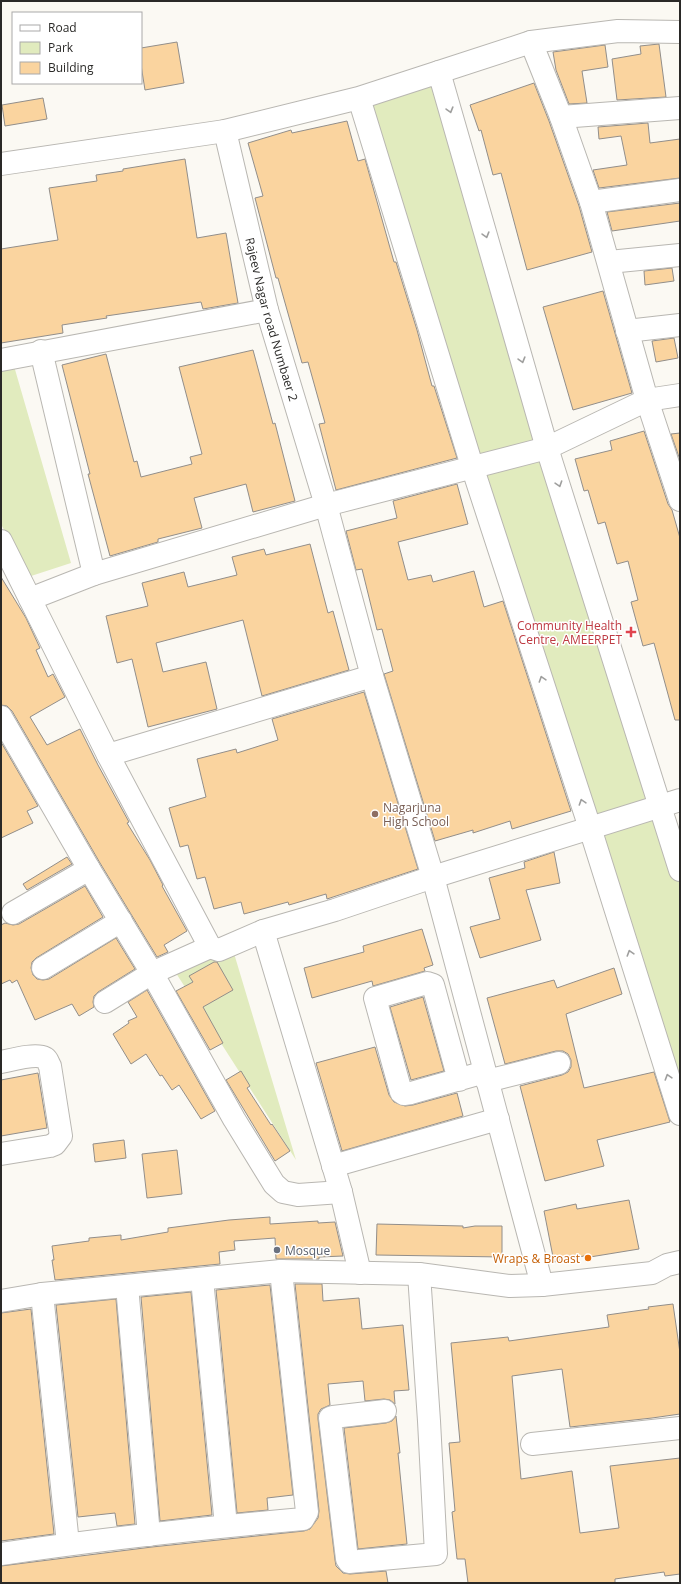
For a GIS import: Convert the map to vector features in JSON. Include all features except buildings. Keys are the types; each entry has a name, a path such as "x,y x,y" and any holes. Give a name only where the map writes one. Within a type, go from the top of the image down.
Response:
{"street":[{"path":"1,164 225,131 359,98 531,42 618,31 680,32"},
{"path":"531,42 561,117 592,202 647,400 675,468 680,500"},
{"path":"439,72 547,448 670,803 680,870"},
{"path":"359,98 472,466 590,828 680,1114"},
{"path":"561,117 680,108"},
{"name":"Rajeev Nagar road Numbaer 2","path":"225,131 267,310 326,505 372,676 433,877 542,1285"},
{"path":"592,202 680,190"},
{"path":"609,262 680,255"},
{"path":"1,360 267,310"},
{"path":"627,331 680,325"},
{"path":"41,352 94,574"},
{"path":"30,599 94,574 326,505 472,466 547,448 647,400 680,395"},
{"path":"1,541 108,755 210,947"},
{"path":"108,755 372,676"},
{"path":"1,717 89,869 152,972 230,1112 274,1184 283,1192 298,1195 340,1192"},
{"path":"105,1002 152,972 210,947 219,950 263,931 335,910 433,877 670,803"},
{"path":"13,913 89,869"},
{"path":"44,968 121,921"},
{"path":"263,931 333,1166 360,1273"},
{"path":"459,1080 432,985 430,983 377,996 374,999 401,1092 404,1094 459,1080 486,1077 559,1063"},
{"path":"436,999 463,992"},
{"path":"1,1062 34,1056 44,1057 47,1060 50,1066 61,1136 55,1144 50,1146 1,1154"},
{"path":"333,1166 498,1119"},
{"path":"652,1273 667,1265 680,1262"},
{"path":"1,1554 68,1544 303,1519 307,1512 281,1271"},
{"path":"1,1302 42,1294 202,1280 281,1271 419,1274 510,1286 542,1285 652,1273 680,1277"},
{"path":"385,1411 334,1416 330,1418 347,1559 351,1563 436,1554 419,1274"},
{"path":"202,1280 226,1526"},
{"path":"127,1286 149,1535"},
{"path":"42,1294 68,1544"},
{"path":"532,1444 680,1428"}],"green space":[{"path":"439,72 680,870 680,1114 359,98"},
{"path":"14,366 71,563 28,577 1,524 1,370"},
{"path":"233,950 296,1160 174,970"}],"place":[{"name":"Community Health Centre, AMEERPET","path":"631,632"},
{"name":"Nagarjuna High School","path":"375,814"},
{"name":"Mosque","path":"277,1250"},
{"name":"Wraps & Broast","path":"588,1258"}]}
